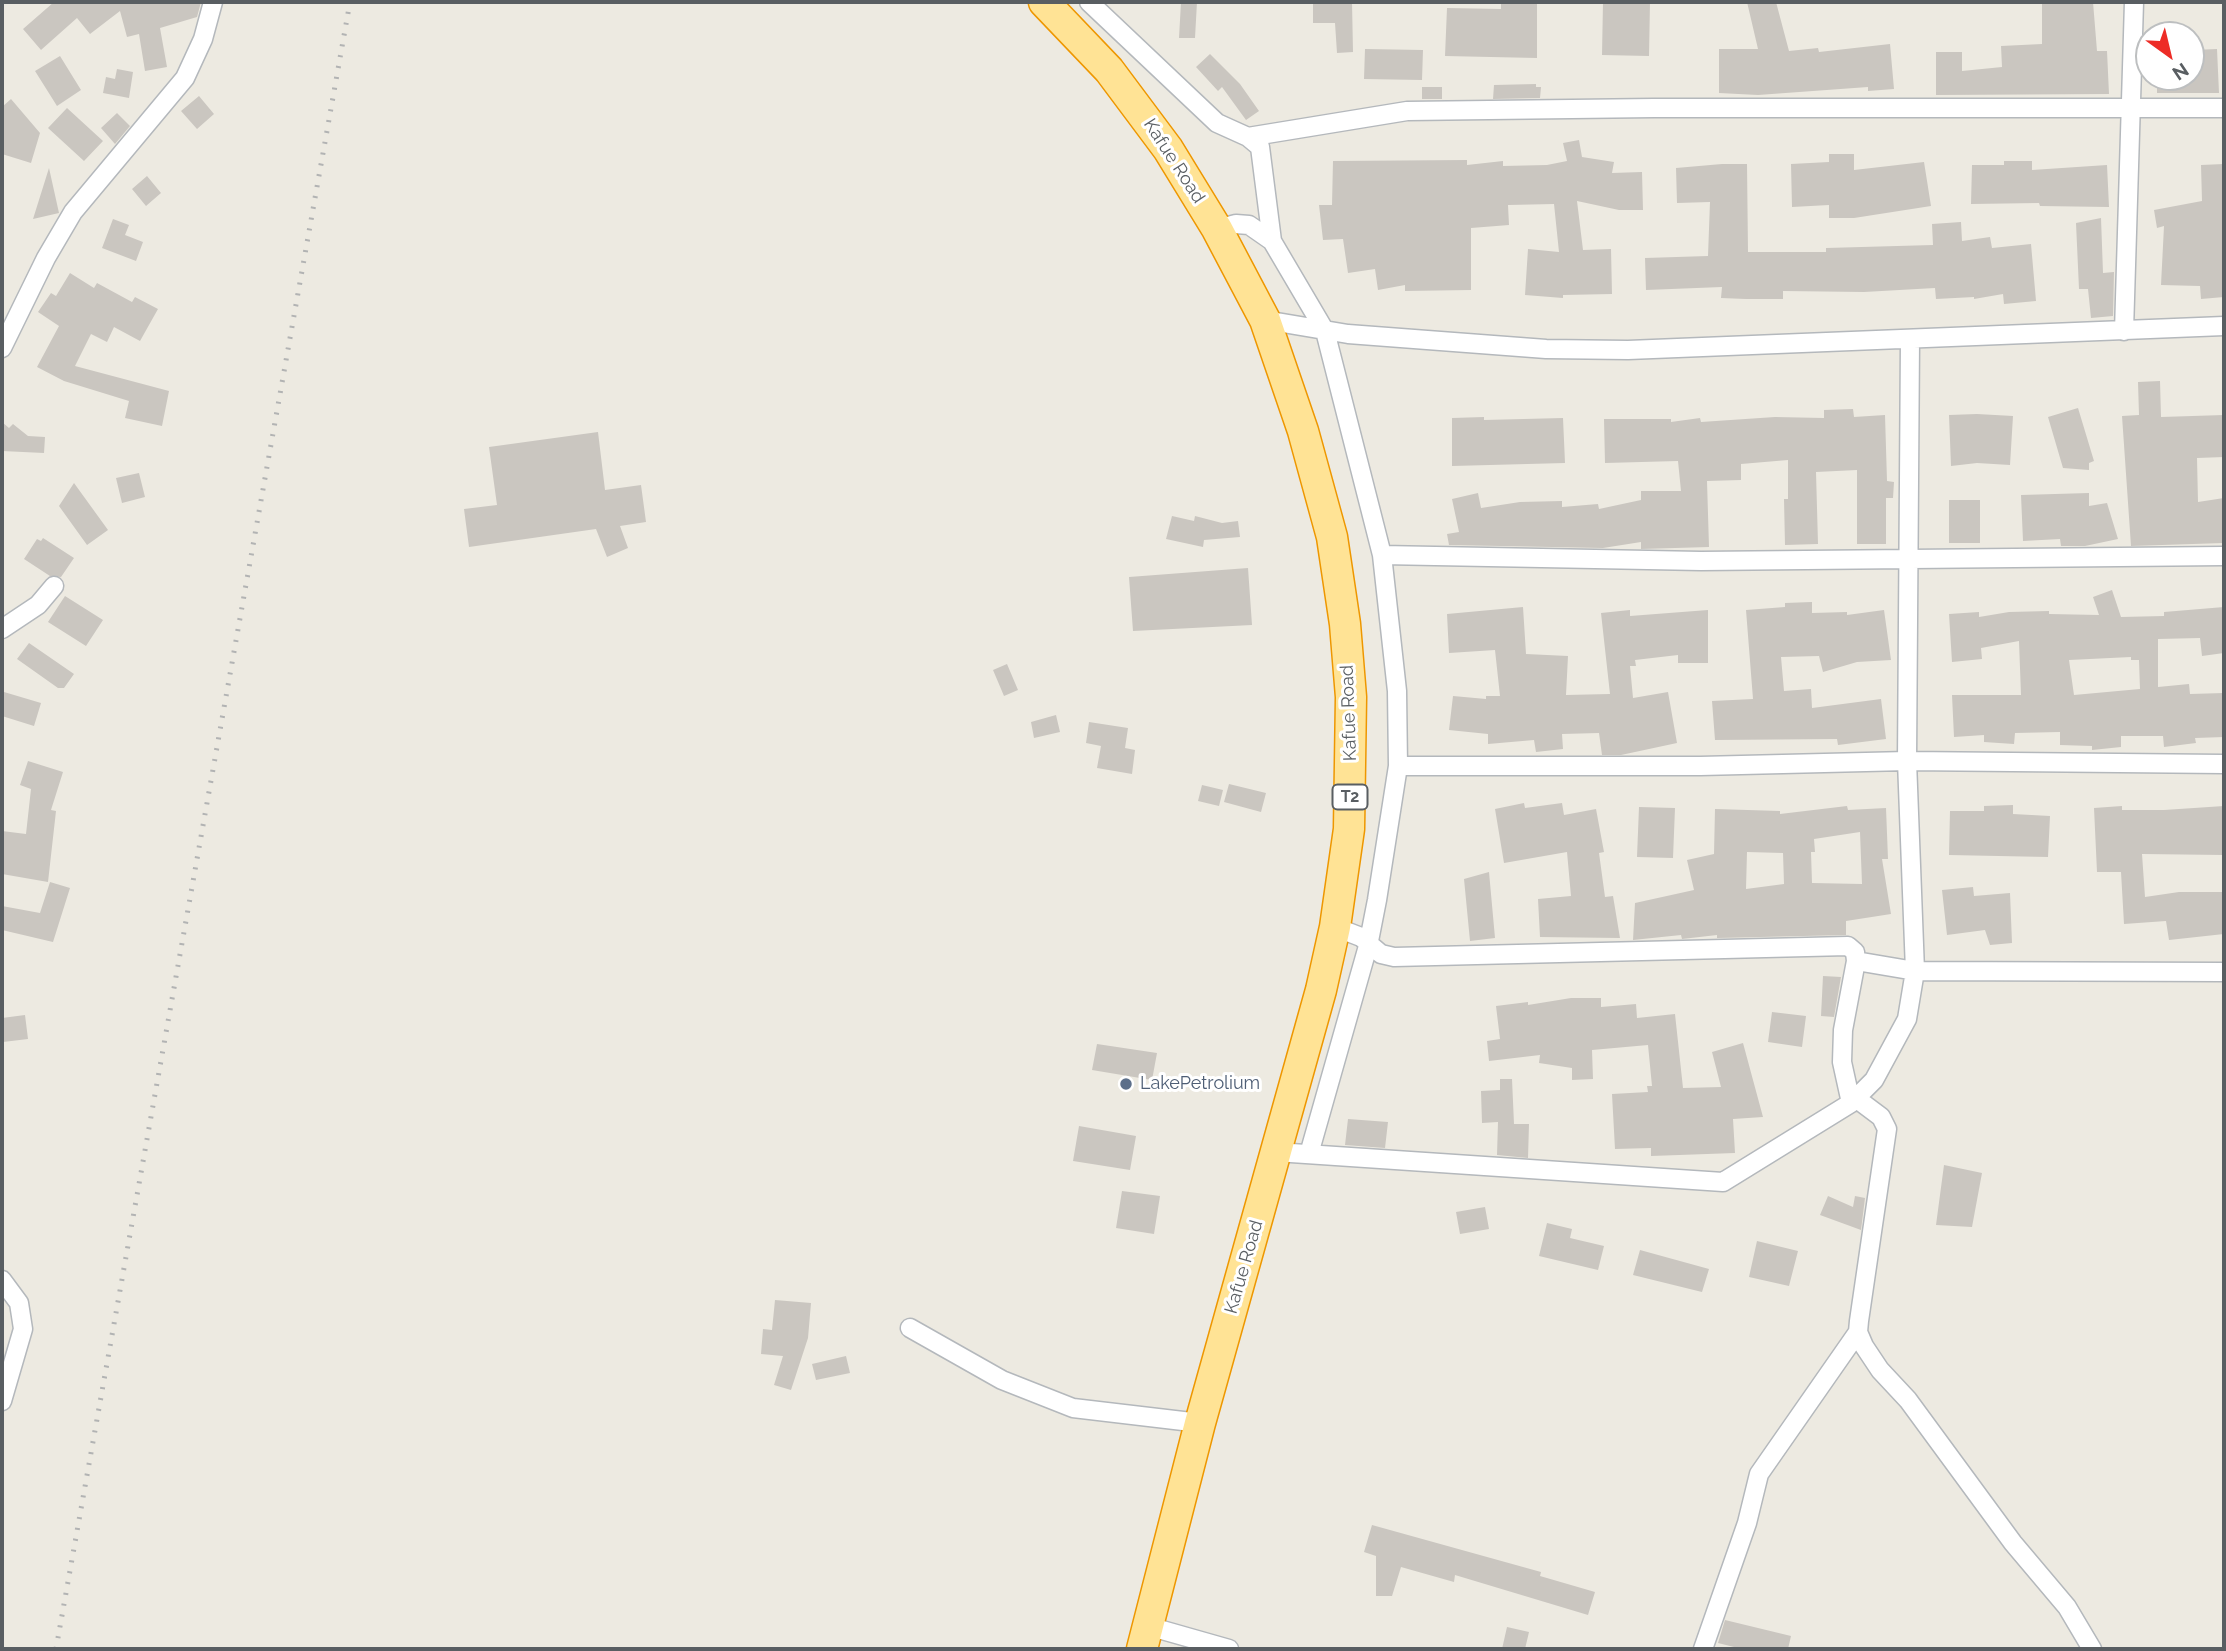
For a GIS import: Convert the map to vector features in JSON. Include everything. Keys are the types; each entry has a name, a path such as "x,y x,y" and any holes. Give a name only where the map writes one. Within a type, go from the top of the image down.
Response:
{"highway":[{"name":"Kafue Road","path":"1044,2 1077,34 1137,105 1168,149 1217,229 1265,320 1323,498 1345,624 1351,773 1349,829 1335,927 1276,1152 1200,1423 1145,1638"}],"street":[{"path":"2,348 46,258 73,212 185,78 203,39 213,2"},
{"path":"1089,2 1217,124 1248,136 1260,147 1272,241 1325,331 1382,555 1397,691 1398,766 1368,946 1309,1154"},
{"path":"2124,331 2134,2"},
{"path":"1248,136 1406,111 2130,106 2224,108"},
{"path":"1217,229 1236,224 1249,225 1272,241"},
{"path":"1265,320 1325,331 1546,349 1628,350 2224,326"},
{"path":"1276,1152 1712,1183 1731,1178 1854,1101 1874,1080 1899,1040 1913,996 1915,971 1907,761 1910,340"},
{"path":"1382,555 1701,561 2224,556"},
{"path":"2,629 38,605 54,586"},
{"path":"1398,766 1700,766 1907,761 2224,764"},
{"path":"1335,927 1361,937 1368,946 1381,954 1394,957 1841,944 1854,952 1856,961 1842,1047 1844,1079 1854,1101 1881,1116 1886,1129 1858,1332 1759,1474 1747,1524 1703,1649"},
{"path":"1856,961 1915,971 2224,972"},
{"path":"2,1280 19,1303 23,1329 2,1401"},
{"path":"910,1328 1002,1380 1073,1408 1106,1415 1200,1423"},
{"path":"1858,1332 1880,1370 1909,1399 2013,1543 2067,1607 2092,1649"},
{"path":"1145,1638 1229,1649"}],"building":[{"path":"54,2 201,2 197,17 160,28 167,67 145,71 139,34 127,37 120,11 90,34 77,18 41,50 23,29"},
{"path":"1181,2 1197,2 1195,38 1179,38"},
{"path":"1313,2 1352,2 1353,52 1337,53 1335,23 1313,23"},
{"path":"1501,2 1537,2 1537,58 1445,56 1447,8 1501,9"},
{"path":"1603,2 1650,2 1649,56 1602,55"},
{"path":"1747,2 1776,2 1789,51 1818,48 1819,52 1890,44 1894,89 1868,91 1868,87 1758,95 1719,93 1719,49 1758,49"},
{"path":"2042,2 2093,2 2097,51 2107,51 2109,94 1936,95 1936,52 1962,52 1962,71 2002,67 2001,46 2042,44"},
{"path":"1365,49 1423,50 1422,80 1364,79"},
{"path":"2217,49 2219,93 2157,93 2205,91 2205,50"},
{"path":"1210,54 1240,84 1259,111 1246,120 1222,87 1218,91 1196,67"},
{"path":"60,56 81,90 57,106 35,71"},
{"path":"117,69 133,72 129,98 103,93 106,77 115,79"},
{"path":"1536,84 1536,87 1541,87 1540,98 1493,99 1494,85"},
{"path":"1422,87 1442,87 1442,99 1422,99"},
{"path":"199,96 214,114 197,129 181,111"},
{"path":"11,99 40,133 31,163 2,154 2,107"},
{"path":"67,108 103,141 84,161 48,128"},
{"path":"117,113 130,126 115,144 101,128"},
{"path":"1579,140 1582,157 1614,162 1612,173 1642,172 1643,210 1619,210 1577,201 1583,250 1611,249 1612,294 1563,295 1563,298 1525,295 1528,249 1559,252 1554,204 1508,205 1509,225 1471,228 1471,290 1405,291 1405,285 1378,290 1375,269 1348,273 1343,239 1323,240 1319,205 1332,205 1333,161 1467,160 1467,165 1503,161 1503,166 1547,165 1567,161 1563,143"},
{"path":"1829,154 1854,154 1854,170 1924,162 1931,206 1854,218 1829,218 1829,205 1792,207 1791,164 1829,162"},
{"path":"2004,161 2032,161 2032,170 2107,165 2109,207 2040,206 2039,203 1971,204 1972,165 2004,165"},
{"path":"1747,164 1748,252 1826,252 1826,248 1933,245 1932,224 1961,222 1962,241 1990,237 1992,248 2031,244 2036,301 2004,304 2003,294 1974,299 1936,299 1935,288 1864,292 1783,291 1783,299 1721,298 1722,287 1646,290 1645,258 1708,256 1710,202 1677,203 1676,168"},
{"path":"2224,164 2224,297 2201,299 2200,286 2161,285 2164,226 2157,228 2154,210 2202,201 2201,165"},
{"path":"49,168 59,213 33,219"},
{"path":"147,176 161,193 146,206 132,189"},
{"path":"2101,218 2103,273 2114,272 2113,316 2091,318 2088,289 2079,289 2076,223"},
{"path":"113,219 129,225 125,235 143,242 136,261 102,248"},
{"path":"70,273 94,288 97,283 132,302 135,297 158,309 140,341 114,327 107,342 91,334 75,366 169,391 162,426 125,418 129,401 64,381 37,367 59,326 38,312 51,293 56,296"},
{"path":"2160,381 2161,417 2224,415 2224,457 2197,458 2198,502 2224,498 2224,543 2131,546 2122,416 2139,415 2138,382"},
{"path":"2078,408 2094,461 2089,463 2089,470 2063,468 2048,417"},
{"path":"1853,409 1854,417 1885,415 1887,481 1894,482 1893,498 1886,498 1886,544 1857,544 1857,470 1816,472 1818,544 1785,545 1784,499 1788,499 1788,460 1741,464 1741,480 1707,481 1709,547 1641,549 1641,542 1603,548 1449,545 1447,534 1459,532 1452,499 1478,493 1481,508 1520,502 1562,501 1562,507 1598,504 1599,509 1641,500 1641,491 1681,491 1678,461 1605,463 1604,419 1671,419 1671,422 1700,418 1701,422 1775,417 1824,418 1824,410"},
{"path":"1949,415 2013,416 2010,465 1977,463 1951,466"},
{"path":"1484,417 1484,420 1563,418 1565,463 1452,466 1452,418"},
{"path":"2,422 9,428 13,424 28,436 45,437 44,453 2,451"},
{"path":"598,432 605,490 641,485 646,522 620,526 628,548 607,557 596,529 469,547 464,509 497,505 489,447"},
{"path":"139,473 145,497 122,503 116,478"},
{"path":"74,483 108,530 87,545 59,506"},
{"path":"2089,493 2089,506 2107,503 2118,539 2085,546 2061,546 2060,539 2023,541 2021,495"},
{"path":"1949,500 1980,500 1980,543 1949,543"},
{"path":"1172,516 1194,521 1195,516 1222,523 1238,521 1240,537 1204,540 1203,547 1166,539"},
{"path":"43,538 74,558 61,577 50,576 24,559 37,539 41,541"},
{"path":"1248,568 1252,625 1133,631 1129,577"},
{"path":"2112,590 2121,617 2164,616 2164,612 2224,607 2224,653 2202,656 2200,638 2158,639 2158,687 2189,684 2190,694 2224,693 2224,737 2195,738 2196,743 2164,747 2163,736 2121,736 2121,747 2092,750 2092,746 2060,745 2060,732 2015,733 2014,744 1984,742 1984,735 1954,737 1952,695 2021,695 2019,641 1981,648 1982,659 1952,662 1949,614 1979,612 1979,617 2009,612 2049,611 2049,614 2099,615 2093,597","holes":["2131,657 2131,660 2139,660 2140,689 2074,695 2069,660"]},
{"path":"65,596 103,620 86,646 48,622"},
{"path":"1812,602 1812,613 1847,612 1847,615 1884,610 1891,660 1857,662 1823,672 1819,656 1781,657 1784,691 1811,689 1812,708 1881,699 1886,739 1838,745 1837,739 1715,740 1712,701 1753,699 1746,610 1785,607 1785,603"},
{"path":"1523,607 1526,654 1568,656 1566,695 1610,694 1601,613 1630,610 1630,616 1708,610 1708,663 1678,663 1678,655 1635,660 1636,666 1630,666 1633,698 1668,692 1677,743 1621,755 1602,755 1599,733 1562,734 1563,749 1536,752 1534,740 1488,744 1488,734 1449,730 1453,696 1486,699 1486,696 1500,696 1495,650 1449,653 1447,614"},
{"path":"29,643 74,674 64,688 58,688 17,659"},
{"path":"1007,664 1018,690 1004,696 993,670"},
{"path":"4,692 41,703 34,726 2,716"},
{"path":"1056,715 1060,732 1034,738 1031,722"},
{"path":"1089,722 1128,728 1125,748 1135,750 1132,774 1097,768 1101,746 1086,743"},
{"path":"28,761 63,772 51,810 56,811 48,882 2,874 2,831 26,834 31,789 20,785"},
{"path":"1229,784 1266,793 1261,812 1224,802"},
{"path":"1202,785 1223,790 1219,806 1198,801"},
{"path":"1524,803 1525,808 1562,803 1564,815 1596,809 1604,852 1599,853 1605,897 1613,896 1620,938 1540,937 1538,899 1571,896 1567,852 1504,863 1495,809"},
{"path":"2013,805 2013,814 2050,816 2048,857 1949,855 1950,811 1984,811 1984,806"},
{"path":"1847,806 1848,810 1886,808 1888,859 1882,859 1891,914 1846,921 1846,935 1717,938 1717,935 1682,939 1681,935 1633,940 1635,903 1694,890 1687,860 1714,854 1715,809 1780,811 1780,814","holes":["1860,832 1862,884 1812,883 1811,852 1815,852 1814,839","1747,852 1783,853 1784,884 1746,889"]},
{"path":"2122,806 2122,810 2164,810 2224,806 2224,855 2142,854 2145,897 2179,892 2224,892 2224,934 2169,940 2166,921 2124,924 2121,872 2097,872 2094,808"},
{"path":"1639,807 1675,808 1673,858 1637,857"},
{"path":"1489,872 1495,938 1470,941 1464,879"},
{"path":"50,882 70,888 53,942 2,930 2,906 40,913"},
{"path":"1973,887 1974,896 2010,893 2012,943 1990,945 1985,930 1947,935 1942,890"},
{"path":"1823,976 1841,977 1834,1017 1821,1016"},
{"path":"1571,998 1601,998 1601,1007 1636,1004 1637,1018 1675,1014 1683,1088 1721,1087 1712,1052 1743,1043 1763,1117 1733,1119 1735,1153 1651,1156 1651,1148 1615,1149 1612,1094 1648,1092 1647,1086 1652,1086 1648,1045 1592,1050 1593,1079 1572,1080 1572,1068 1539,1063 1540,1055 1489,1061 1487,1041 1500,1039 1496,1006 1528,1002 1528,1005"},
{"path":"1772,1012 1806,1016 1802,1047 1768,1042"},
{"path":"25,1015 28,1039 3,1042 2,1018"},
{"path":"1097,1044 1157,1053 1152,1080 1092,1070"},
{"path":"1500,1079 1512,1079 1514,1124 1529,1124 1528,1158 1497,1155 1498,1122 1482,1123 1481,1091 1500,1090"},
{"path":"1348,1119 1388,1122 1385,1148 1345,1145"},
{"path":"1079,1126 1136,1136 1130,1170 1073,1161"},
{"path":"1944,1165 1982,1173 1972,1227 1936,1225"},
{"path":"1122,1191 1160,1196 1154,1234 1116,1228"},
{"path":"1828,1196 1853,1207 1855,1196 1865,1198 1861,1230 1820,1215"},
{"path":"1485,1207 1489,1229 1460,1234 1456,1212"},
{"path":"1547,1223 1572,1229 1570,1238 1604,1246 1598,1270 1539,1256"},
{"path":"1757,1241 1798,1251 1789,1286 1749,1277"},
{"path":"1640,1250 1709,1269 1702,1292 1633,1275"},
{"path":"775,1300 811,1303 808,1338 791,1390 774,1385 783,1356 761,1354 763,1329 772,1330"},
{"path":"846,1356 850,1373 816,1380 812,1364"},
{"path":"1372,1525 1541,1572 1540,1576 1595,1592 1588,1615 1455,1575 1454,1582 1401,1567 1392,1596 1376,1596 1376,1556 1364,1552"},
{"path":"1725,1620 1791,1636 1788,1649 1742,1649 1718,1643"},
{"path":"1507,1627 1529,1632 1525,1649 1502,1649"}],"railway":[{"path":"56,1649 350,2"}],"place":[{"name":"LakePetrolium","path":"1126,1084"}]}
